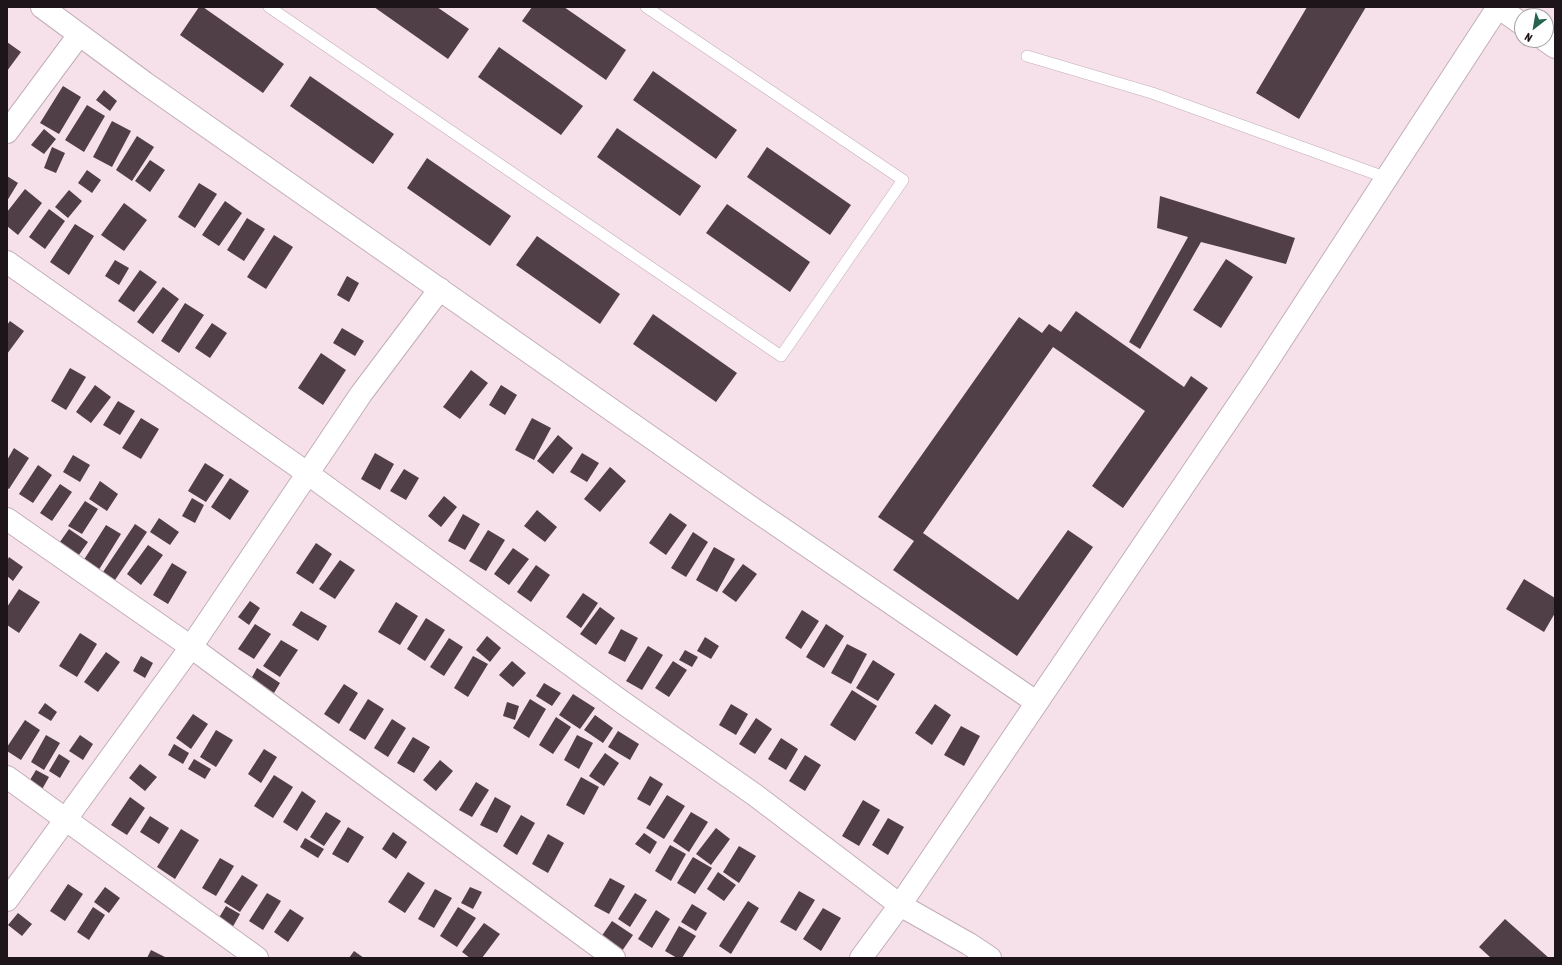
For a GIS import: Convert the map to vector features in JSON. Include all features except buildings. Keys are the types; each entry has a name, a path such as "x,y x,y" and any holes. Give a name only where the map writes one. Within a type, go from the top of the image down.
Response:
{"street":[{"path":"42,7 145,83 746,504 1036,702"},
{"path":"861,958 900,904 1257,378 1498,7 1514,18"},
{"path":"7,132 79,35"},
{"path":"7,262 307,473 622,702 755,795 900,904 969,944 990,958"},
{"path":"7,900 191,648 361,394 440,289"},
{"path":"7,519 191,648 614,958"},
{"path":"7,777 257,958"}],"lane":[{"path":"269,7 781,356 903,180 646,7"},
{"path":"1027,56 1152,93 1387,178"}]}
